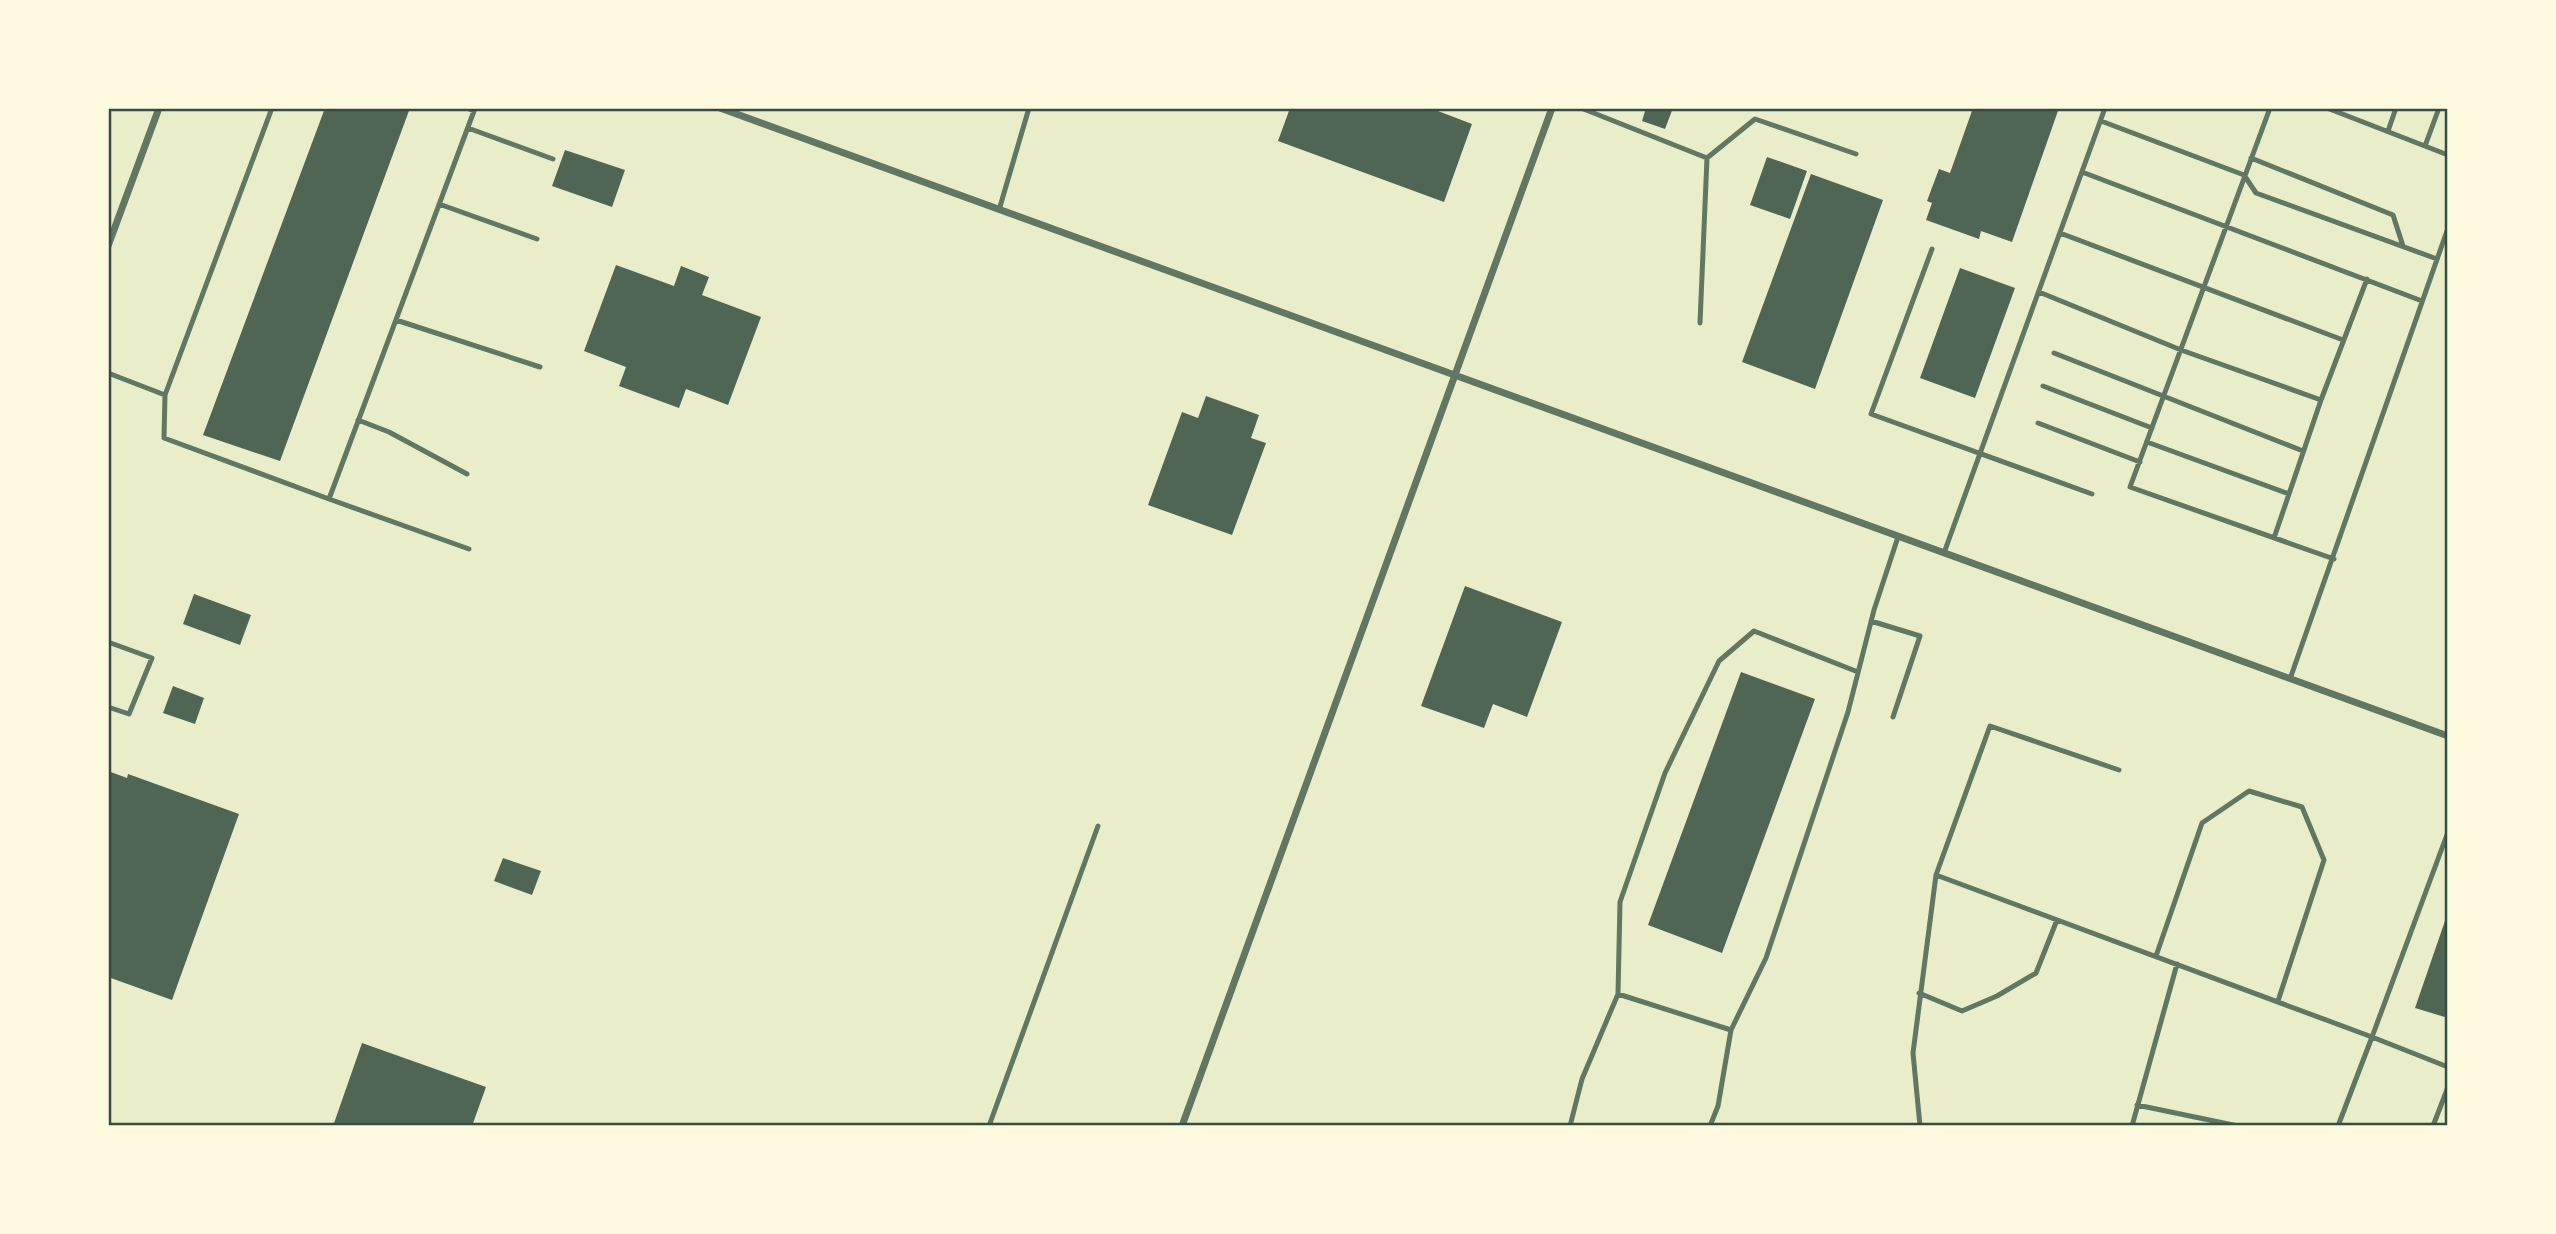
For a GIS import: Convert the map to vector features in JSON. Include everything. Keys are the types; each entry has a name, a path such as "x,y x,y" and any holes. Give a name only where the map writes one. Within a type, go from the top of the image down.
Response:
{"street":[{"path":"108,246 159,108"},
{"path":"720,108 2448,736"},
{"path":"1182,1125 1552,108"}],"lane":[{"path":"272,108 164,395 164,438 469,549"},
{"path":"329,499 477,110 467,108"},
{"path":"999,210 1029,108"},
{"path":"1581,108 1707,158"},
{"path":"1944,553 2105,108"},
{"path":"2270,108 2130,487 2334,559"},
{"path":"2327,108 2448,155"},
{"path":"2388,131 2396,108"},
{"path":"2425,146 2439,108"},
{"path":"1700,323 1707,158 1755,119 1856,154"},
{"path":"2101,121 2244,175 2256,193 2437,259"},
{"path":"468,128 553,159"},
{"path":"2251,158 2393,215 2403,247"},
{"path":"2082,172 2422,301"},
{"path":"439,204 537,239"},
{"path":"2290,679 2448,228"},
{"path":"2060,233 2343,340"},
{"path":"1932,249 1871,414 2092,494"},
{"path":"2274,538 2320,400 2367,279"},
{"path":"2039,292 2181,350 2320,400"},
{"path":"396,320 540,367"},
{"path":"2054,353 2304,451"},
{"path":"108,373 164,395"},
{"path":"2043,386 2152,428"},
{"path":"358,420 389,432 467,474"},
{"path":"2038,423 2140,462"},
{"path":"2147,442 2289,495"},
{"path":"1710,1125 1718,1106 1731,1030 1766,958 1848,712 1871,621 1898,537"},
{"path":"1871,621 1920,636 1893,717"},
{"path":"1570,1125 1582,1079 1618,994 1620,902 1665,773 1719,661 1754,631 1858,671"},
{"path":"108,642 152,658 129,714 108,707"},
{"path":"1920,1125 1913,1053 1936,875 1990,726 2119,770"},
{"path":"2156,956 2202,823 2249,791 2302,807 2324,860 2278,1001"},
{"path":"989,1125 1098,826"},
{"path":"2338,1125 2448,832"},
{"path":"1936,875 2278,1001 2448,1067"},
{"path":"1919,993 1962,1011 1997,996 2035,973 2057,920"},
{"path":"2132,1125 2177,964"},
{"path":"1618,994 1731,1030"},
{"path":"2433,1125 2448,1087"},
{"path":"2137,1105 2238,1125"}],"building":[{"path":"325,108 410,108 280,461 203,435"},
{"path":"1290,108 1430,108 1472,124 1444,202 1278,141"},
{"path":"1646,108 1673,108 1665,129 1642,121"},
{"path":"1973,108 2059,108 2012,242 1981,231 1979,239 1926,220 1932,203 1927,201 1939,169 1950,173"},
{"path":"565,150 625,170 612,207 552,186"},
{"path":"1767,157 1807,171 1790,219 1750,205"},
{"path":"1811,174 1883,200 1815,389 1742,362"},
{"path":"616,265 674,286 681,266 709,277 702,295 761,317 728,405 686,389 679,408 619,386 626,367 584,351"},
{"path":"1960,268 2015,288 1975,398 1920,378"},
{"path":"1206,396 1259,415 1251,438 1266,443 1232,535 1148,505 1182,412 1198,418"},
{"path":"1465,586 1562,622 1527,717 1493,704 1484,728 1421,706"},
{"path":"194,594 251,615 240,645 183,624"},
{"path":"1741,672 1815,699 1722,953 1648,925"},
{"path":"173,686 204,698 195,724 163,713"},
{"path":"108,771 127,778 128,774 239,814 172,1000 108,977"},
{"path":"503,858 541,871 532,895 494,881"},
{"path":"2448,915 2448,1018 2415,1008"},
{"path":"362,1043 486,1087 472,1126 333,1126"}]}
